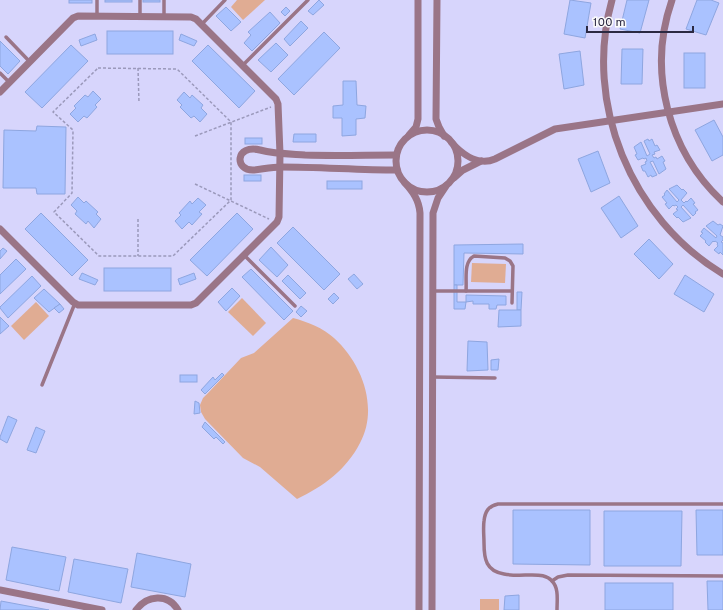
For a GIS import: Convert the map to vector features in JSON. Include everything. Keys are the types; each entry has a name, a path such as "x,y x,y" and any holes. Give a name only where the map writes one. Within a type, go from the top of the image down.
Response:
{"street":[{"path":"418,0 418,119 414,130 403,142 396,155 397,170 415,195 419,204 420,213 419,610"},
{"path":"437,0 436,119 439,127 452,143 464,154 481,161 488,162 495,160 556,128 723,104"},
{"path":"612,0 604,55 605,88 611,121 627,166 651,208 671,232 708,264 723,274"},
{"path":"672,0 665,29 662,57 663,85 668,112 677,139 691,163 707,186 723,202"},
{"path":"0,92 73,18 78,16 191,17 202,24 276,99 278,104 280,154 279,217 244,255 196,303 191,305 75,303 0,229"},
{"path":"408,136 416,132 431,131 446,137"},
{"path":"432,610 433,213 438,198 455,175 457,163 456,151 452,143"},
{"path":"396,155 326,156 280,154 249,149 244,151 240,160 244,168 249,170 280,167 397,170"},
{"path":"326,156 326,168"},
{"path":"405,183 410,188 425,192 439,190 463,170 481,161"},
{"path":"0,590 102,610"},
{"path":"136,610 142,603 149,599 157,598 172,602 178,610"}],"lane":[{"path":"97,0 97,16"},
{"path":"140,0 140,16"},
{"path":"164,0 164,17"},
{"path":"202,24 225,0"},
{"path":"243,65 308,0"},
{"path":"6,37 30,62"},
{"path":"0,73 9,82"},
{"path":"244,255 295,306"},
{"path":"466,291 467,264 470,259 474,256 506,258 510,260 513,266 512,303"},
{"path":"433,291 512,290"},
{"path":"42,385 75,303"},
{"path":"433,377 495,378"},
{"path":"558,610 556,587 546,576 537,574 505,574 490,568 486,562 484,555 484,522 485,514 493,505 723,504"},
{"path":"552,581 558,577 568,575 723,576"}],"path":[{"path":"98,68 177,69 231,122 231,200 173,256 99,256 54,212 72,193 73,130 54,112 98,68"},
{"path":"138,68 138,103"},
{"path":"195,136 278,104"},
{"path":"195,184 276,222"},
{"path":"138,219 138,256"}],"shaded area":[{"path":"237,0 265,0 243,20 231,7"},
{"path":"472,263 506,264 505,283 471,282"},
{"path":"242,298 266,323 253,336 228,312"},
{"path":"36,302 49,316 24,340 11,326"},
{"path":"293,318 310,323 320,328 334,338 344,348 360,373 368,401 368,415 365,429 360,443 354,453 341,469 325,483 297,499 260,467 243,458 205,419 201,412 200,405 203,398 241,358 254,353"},
{"path":"480,599 499,599 499,610 480,610"}],"building":[{"path":"69,0 92,0 92,3 69,3"},
{"path":"105,0 132,0 132,2 105,2"},
{"path":"143,0 160,0 160,2 143,2"},
{"path":"319,0 324,5 313,15 308,11"},
{"path":"570,0 591,3 585,38 564,34"},
{"path":"627,0 649,0 640,33 620,29"},
{"path":"697,0 711,0 719,3 706,35 686,29"},
{"path":"226,7 241,22 231,31 216,16"},
{"path":"286,7 290,11 285,16 281,12"},
{"path":"270,12 280,23 252,51 244,43 251,35 248,32"},
{"path":"301,21 308,28 290,46 284,39"},
{"path":"107,31 173,31 173,54 107,54"},
{"path":"324,32 340,48 294,95 278,79"},
{"path":"95,34 97,40 81,46 79,40"},
{"path":"181,34 197,41 194,46 179,40"},
{"path":"0,41 20,61 8,74 0,66"},
{"path":"276,43 288,55 271,72 258,60"},
{"path":"71,45 88,61 42,108 25,92"},
{"path":"208,45 255,91 239,108 192,61"},
{"path":"622,49 643,49 642,84 621,84"},
{"path":"580,51 584,85 564,89 559,54"},
{"path":"684,53 705,53 705,88 684,88"},
{"path":"343,81 356,81 357,105 366,106 365,118 356,119 356,135 342,136 342,118 333,118 333,106 343,105"},
{"path":"93,91 101,99 95,105 97,107 87,118 84,116 78,122 70,114 76,108 74,106 85,95 88,97"},
{"path":"184,92 190,98 192,95 203,105 201,108 207,114 200,122 194,116 191,118 180,107 182,105 177,100"},
{"path":"714,120 723,137 723,155 712,161 695,130"},
{"path":"37,126 66,127 65,194 37,194 36,188 3,188 4,130 36,131"},
{"path":"294,134 316,134 316,142 293,142"},
{"path":"245,138 262,138 262,144 245,144"},
{"path":"648,139 649,141 652,139 655,146 657,145 660,150 654,152 655,154 652,155 657,159 662,156 665,161 663,162 666,169 659,174 653,161 650,162 657,175 652,177 651,175 648,177 641,166 646,164 646,158 638,160 635,155 637,154 634,147 641,142 647,156 650,154 644,141"},
{"path":"598,151 610,183 591,192 578,159"},
{"path":"244,175 261,175 261,181 244,181"},
{"path":"327,181 362,181 362,189 327,189"},
{"path":"677,185 687,193 681,200 684,203 691,198 695,203 693,204 698,210 693,216 683,205 681,207 691,218 683,222 673,214 678,210 676,209 678,207 673,205 669,209 665,204 667,203 662,197 665,195 664,194 667,190 677,202 679,200 669,189"},
{"path":"619,196 638,226 621,238 601,208"},
{"path":"78,197 84,203 86,201 98,212 96,214 101,219 94,228 88,221 86,224 75,214 77,211 71,205"},
{"path":"198,198 206,205 199,212 202,214 192,225 189,222 182,229 175,221 181,215 179,213 190,201 192,204"},
{"path":"41,213 88,260 72,276 25,229"},
{"path":"237,213 253,229 207,276 190,260"},
{"path":"713,221 718,225 720,224 723,226 720,235 723,237 721,242 723,243 723,255 714,250 718,246 718,243 713,241 709,246 700,236 703,233 701,232 704,228 716,238 717,236 706,226"},
{"path":"293,227 340,274 324,290 277,243"},
{"path":"649,239 673,264 659,279 634,254"},
{"path":"523,244 523,254 464,253 463,285 454,285 454,245"},
{"path":"271,247 288,265 277,277 259,260"},
{"path":"3,248 7,251 0,259 0,251"},
{"path":"16,259 26,269 0,294 0,275"},
{"path":"104,268 171,268 171,291 104,291"},
{"path":"251,269 293,311 284,320 242,277"},
{"path":"82,273 98,280 95,285 79,279"},
{"path":"194,273 196,279 180,285 178,279"},
{"path":"354,274 363,284 357,289 348,279"},
{"path":"288,275 306,293 300,299 282,281"},
{"path":"685,275 714,294 704,312 674,294"},
{"path":"32,276 41,286 8,318 0,307"},
{"path":"454,285 457,285 457,302 466,302 465,309 454,309"},
{"path":"232,288 240,296 226,311 218,302"},
{"path":"44,289 60,304 49,312 34,298"},
{"path":"517,292 522,292 521,310 517,310"},
{"path":"334,293 339,298 333,304 328,299"},
{"path":"466,295 506,296 506,305 497,305 496,309 489,309 489,304 473,304 473,301 466,302"},
{"path":"60,304 64,309 59,313 54,308"},
{"path":"301,306 307,311 301,317 296,312"},
{"path":"499,310 521,310 521,326 498,327"},
{"path":"0,317 9,326 0,334"},
{"path":"468,341 487,342 488,370 467,371"},
{"path":"499,359 498,370 491,370 491,360"},
{"path":"222,373 224,375 205,394 201,390 213,377 215,380"},
{"path":"180,375 197,375 197,382 180,382"},
{"path":"195,401 199,403 200,413 194,414"},
{"path":"8,416 17,420 7,443 0,439 0,437"},
{"path":"205,422 225,442 223,444 216,437 214,439 202,427"},
{"path":"36,427 45,431 36,453 27,450"},
{"path":"513,510 590,510 590,565 513,564"},
{"path":"696,510 723,510 723,555 697,555"},
{"path":"604,511 682,511 681,566 604,566"},
{"path":"12,547 66,557 59,591 6,580"},
{"path":"137,553 191,564 185,597 131,587"},
{"path":"74,559 128,569 121,603 68,592"},
{"path":"707,581 723,581 723,610 708,610"},
{"path":"605,583 673,583 673,610 605,610"},
{"path":"519,595 519,610 504,610 505,596"},
{"path":"1,601 49,610 0,610"}]}
